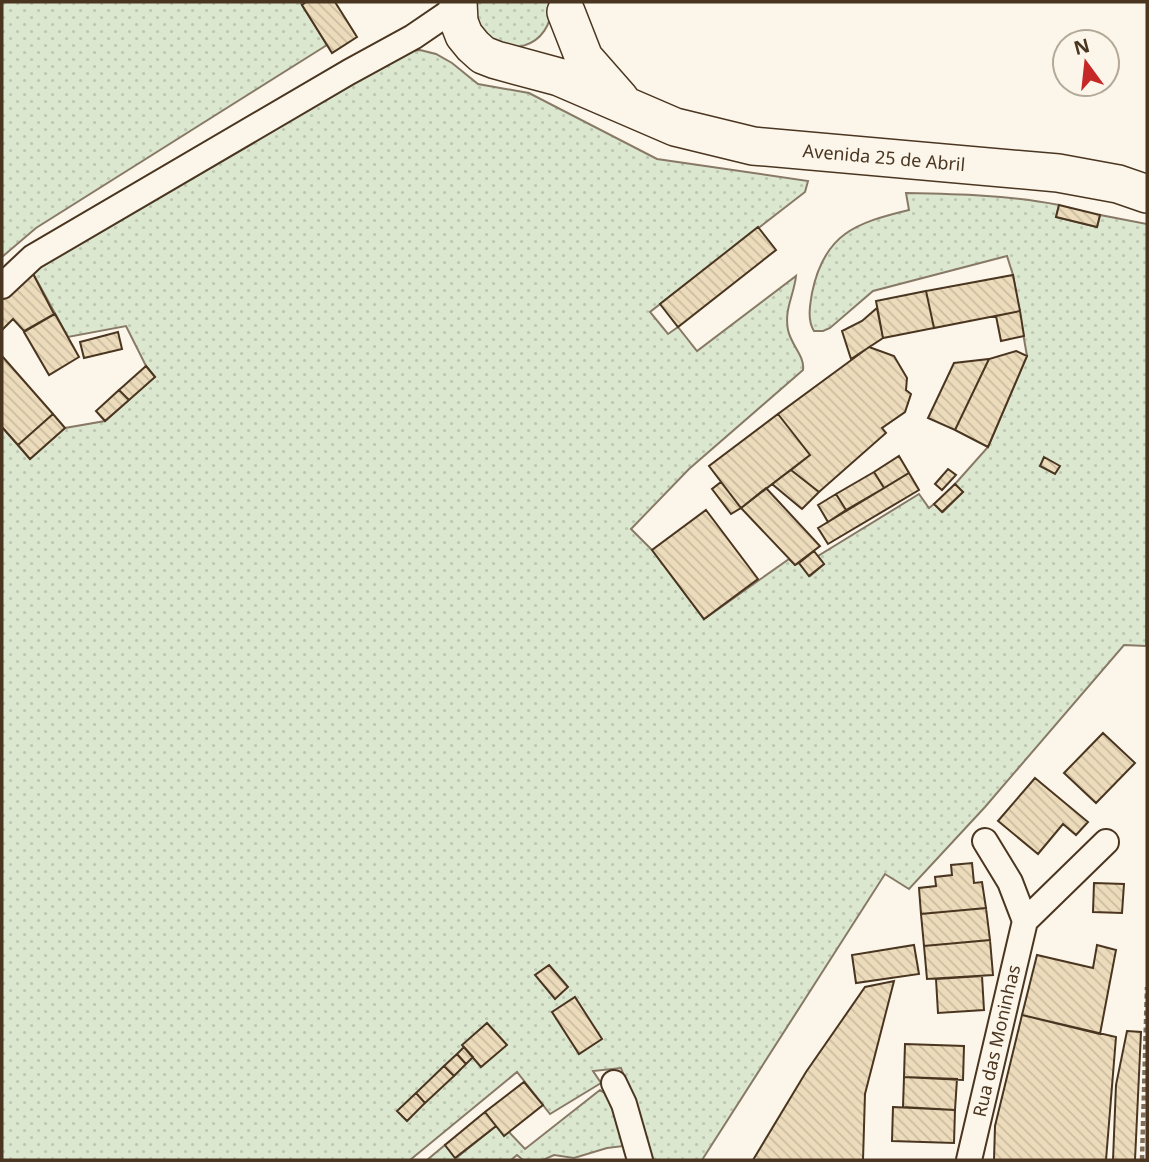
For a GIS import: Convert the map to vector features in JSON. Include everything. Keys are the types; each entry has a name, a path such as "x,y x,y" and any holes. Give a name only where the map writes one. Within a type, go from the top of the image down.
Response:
{"main road":[{"path":"458,5 459,22 472,46"},
{"name":"Avenida 25 de Abril","path":"509,63 526,60 548,48 562,28 566,7"},
{"name":"Avenida 25 de Abril","path":"566,7 584,58 625,105"},
{"name":"Avenida 25 de Abril","path":"472,46 496,60 559,77 675,127 753,146 1058,173 1118,184 1147,194"}],"street":[{"path":"2,286 33,257 413,37 458,5"},
{"path":"413,37 472,46"},
{"path":"985,841 1010,881 1025,921 1106,842"},
{"name":"Rua das Moninhas","path":"969,1160 1025,921"},
{"path":"614,1083 624,1104 640,1160"}],"path":[{"path":"1142,1160 1147,987"}],"green space":[{"path":"2,2 300,2 327,45 36,228 2,257"},
{"path":"474,2 551,2 550,18 544,31 535,40 524,46 511,47 498,44 477,24"},
{"path":"420,50 436,54 452,63 478,84 529,93 657,159 808,181 805,192 650,312 668,334 678,327 697,351 796,276 787,322 802,360 803,370 689,469 631,529 652,550 704,619 789,559 795,565 799,563 810,576 824,564 818,556 919,494 929,508 934,504 943,512 963,492 955,484 988,447 1027,356 1013,275 1007,256 873,291 830,328 814,331 810,322 810,307 817,273 834,244 845,234 873,220 909,210 906,193 1002,197 1059,205 1056,217 1097,227 1100,215 1147,224 1146,646 1124,645 985,807 909,889 885,874 702,1160 648,1160 632,1097 621,1068 593,1071 601,1083 550,1114 517,1072 410,1160 2,1160 2,427 30,459 65,428 105,421 155,377 146,366 126,326 68,337 30,268 401,51"},
{"path":"600,1090 610,1097 624,1146 574,1158 554,1155 543,1160 523,1160 517,1155 511,1160 427,1160 445,1145 456,1158 496,1126 509,1132 525,1149"}],"building":[{"path":"306,2 335,2 357,37 332,53 302,5"},
{"path":"1059,205 1100,215 1097,227 1056,217"},
{"path":"758,227 776,250 678,327 660,304"},
{"path":"30,268 54,314 24,331 13,319 2,330 2,293"},
{"path":"1013,275 1020,311 934,328 926,291"},
{"path":"926,291 934,328 883,338 876,301"},
{"path":"877,308 883,338 851,359 842,331 862,321"},
{"path":"1020,311 1024,336 1001,341 996,316"},
{"path":"55,314 79,357 49,375 24,332"},
{"path":"118,332 122,349 84,358 80,342"},
{"path":"869,347 894,356 907,378 906,390 911,394 905,412 882,428 886,433 819,492 791,470 810,455 778,414"},
{"path":"1016,351 1027,356 988,447 955,430 989,359"},
{"path":"2,356 53,414 18,445 2,427"},
{"path":"989,359 955,430 928,418 954,363"},
{"path":"146,366 155,377 129,400 119,390"},
{"path":"119,390 129,400 105,421 96,411"},
{"path":"53,414 65,428 30,459 18,445"},
{"path":"778,414 810,455 741,508 709,466"},
{"path":"899,456 909,473 884,488 874,472"},
{"path":"1044,457 1060,466 1055,474 1040,466"},
{"path":"948,469 956,475 942,490 935,484"},
{"path":"791,470 819,492 802,509 772,484"},
{"path":"874,472 884,488 846,510 836,494"},
{"path":"909,473 919,490 828,544 818,528"},
{"path":"721,482 741,508 731,514 712,489"},
{"path":"955,484 963,492 942,512 934,504"},
{"path":"766,488 820,546 795,565 741,508"},
{"path":"836,494 846,510 828,522 818,505"},
{"path":"706,510 758,579 704,619 652,550"},
{"path":"814,551 824,564 809,576 799,563"},
{"path":"1103,733 1135,763 1096,803 1064,773"},
{"path":"1035,778 1088,822 1076,835 1063,824 1038,854 998,821"},
{"path":"972,863 974,883 982,882 986,908 921,914 919,888 936,886 935,877 952,875 951,865"},
{"path":"1094,883 1124,884 1122,913 1093,912"},
{"path":"986,908 990,940 924,946 921,914"},
{"path":"990,940 993,975 927,979 924,946"},
{"path":"914,945 919,974 856,983 852,955"},
{"path":"1097,945 1116,950 1100,1034 1022,1015 1037,955 1093,968"},
{"path":"549,965 568,987 555,999 535,975"},
{"path":"982,976 984,1010 938,1013 936,979"},
{"path":"894,981 865,1094 863,1160 753,1160 806,1072 865,987"},
{"path":"575,997 602,1039 579,1054 552,1012"},
{"path":"1022,1015 1116,1037 1106,1160 994,1160 995,1126"},
{"path":"487,1023 507,1045 481,1067 462,1045"},
{"path":"1127,1031 1141,1032 1135,1160 1113,1160 1116,1085"},
{"path":"905,1044 964,1046 963,1080 904,1077"},
{"path":"464,1047 473,1057 466,1064 457,1054"},
{"path":"457,1054 466,1064 454,1076 444,1066"},
{"path":"444,1066 454,1076 425,1103 416,1093"},
{"path":"904,1077 957,1079 955,1110 903,1107"},
{"path":"524,1082 543,1105 504,1136 485,1112"},
{"path":"416,1093 425,1103 407,1121 397,1111"},
{"path":"893,1107 955,1110 954,1143 892,1141"},
{"path":"485,1112 496,1126 455,1158 445,1145"}]}
